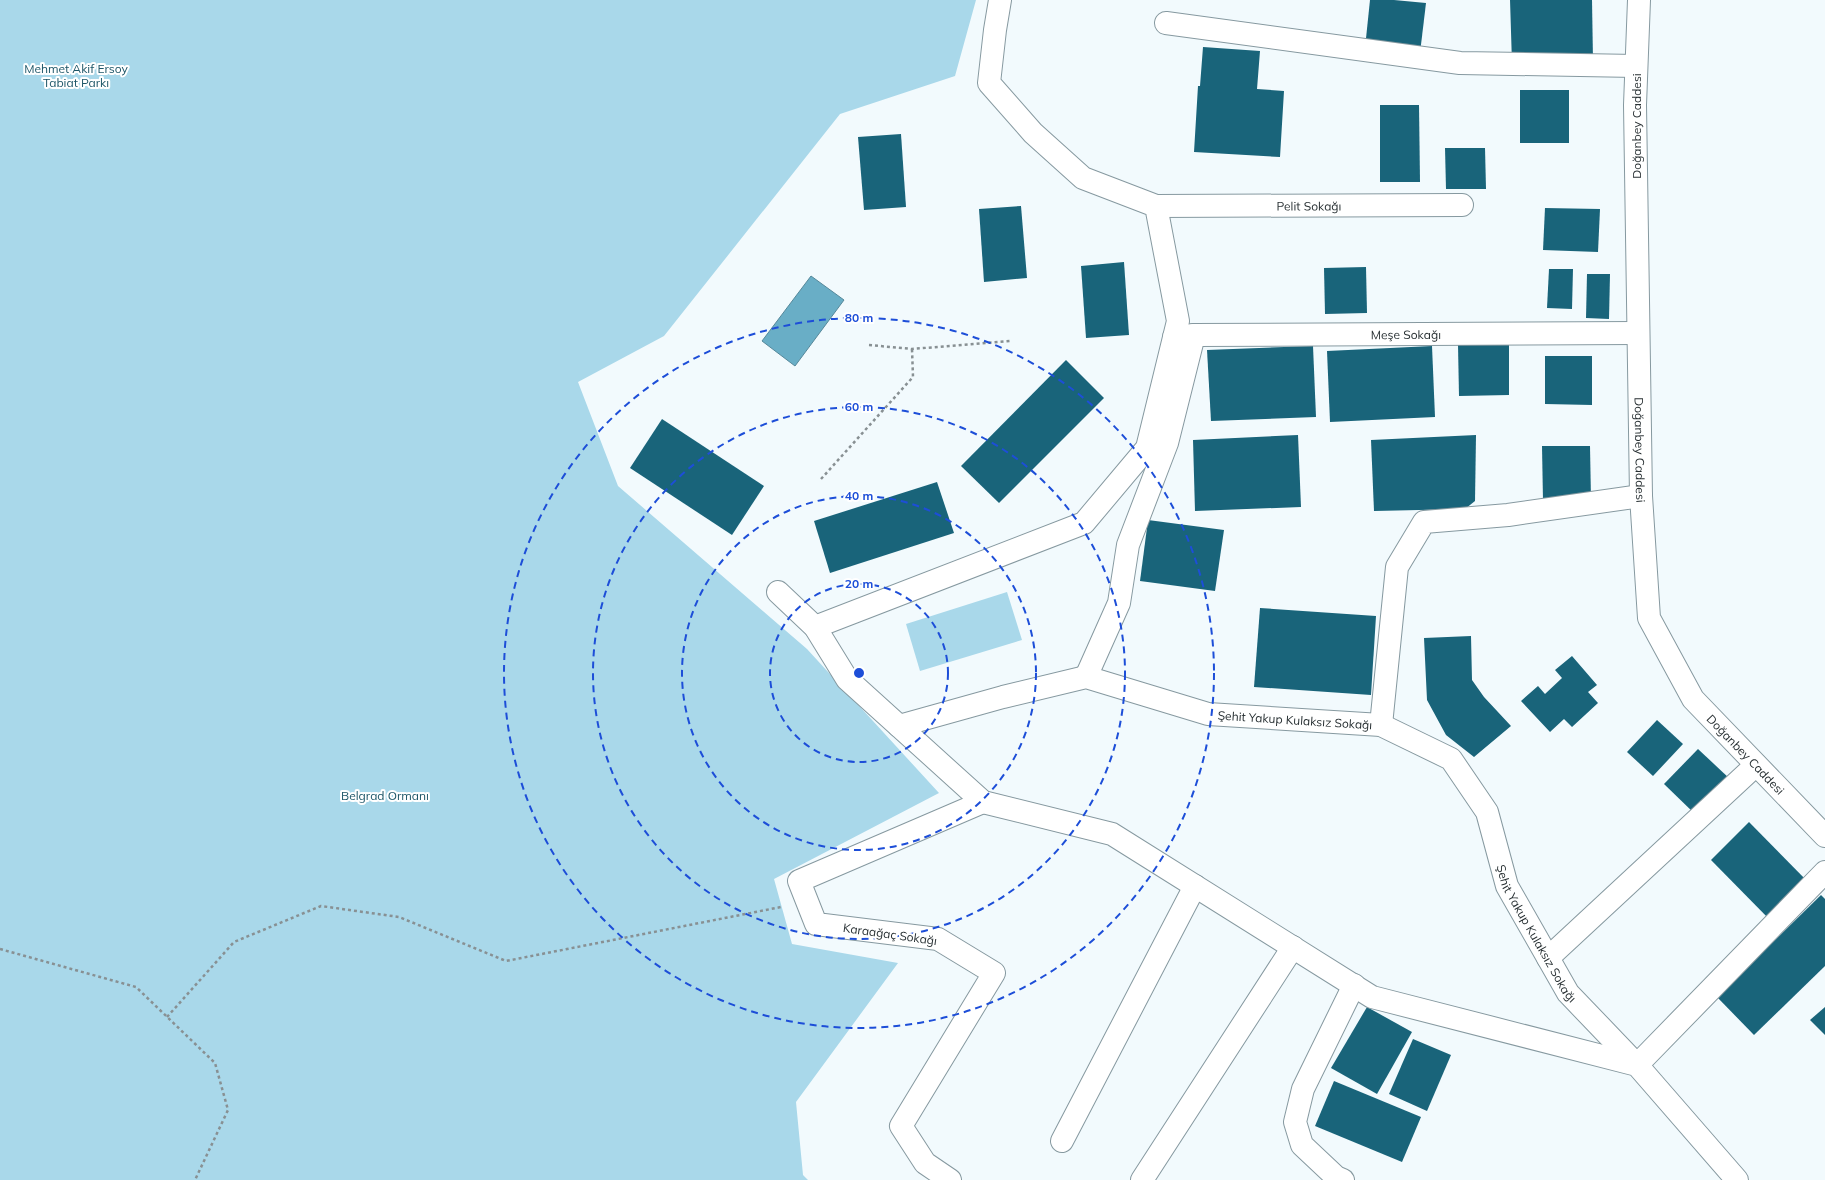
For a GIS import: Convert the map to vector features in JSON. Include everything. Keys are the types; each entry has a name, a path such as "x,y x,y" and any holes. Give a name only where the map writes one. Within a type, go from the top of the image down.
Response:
{"street":[{"path":"1000,0 989,83 1033,133 1083,178 1156,206 1178,321 1184,336 1167,443 1128,545 1119,603 1086,677"},
{"name":"Doğanbey Caddesi","path":"1639,0 1635,105 1638,333 1641,496 1650,618 1693,699 1825,836"},
{"path":"1166,23 1460,63 1636,66"},
{"name":"Pelit Sokağı","path":"1156,206 1462,205"},
{"name":"Meşe Sokağı","path":"1184,336 1638,333"},
{"path":"816,627 1084,524 1147,448 1184,336"},
{"path":"1381,725 1397,567 1424,522 1508,515 1641,496"},
{"path":"778,592 816,627 847,679 983,802 1112,834 1372,997 1637,1065 1825,872"},
{"name":"Şehit Yakup Kulaksız Sokağı","path":"899,726 1003,696 1086,677 1208,714 1381,725 1451,759 1487,812 1507,886 1568,993 1637,1065 1737,1180"},
{"path":"1548,958 1756,765"},
{"name":"Karaağaç Sokağı","path":"950,1180 924,1163 901,1126 994,973 938,939 816,924 799,881 983,802"},
{"path":"1062,1141 1195,886"},
{"path":"1142,1180 1293,947"},
{"path":"1343,1180 1336,1177 1302,1145 1296,1122 1303,1089 1354,985"}],"path":[{"path":"869,345 912,349 1010,341"},
{"path":"821,479 913,377 912,349"},
{"path":"167,1017 234,942 321,906 399,917 506,961 807,902"},
{"path":"0,949 136,987 215,1063 228,1110 196,1179"}],"green space":[{"name":"Belgrad Ormanı","path":"0,0 976,0 955,76 840,114 664,336 578,382 618,486 807,649 939,793 774,879 792,944 898,963 796,1102 803,1175 808,1180 0,1180"},
{"path":"1007,592 1022,640 920,671 906,624"}],"shaded area":[{"path":"811,276 844,300 795,366 762,341"}],"building":[{"path":"1370,0 1394,0 1426,3 1420,53 1365,48"},
{"path":"1510,0 1592,0 1593,61 1512,63"},
{"path":"1203,47 1260,51 1257,89 1284,91 1280,157 1194,152 1198,86 1200,86"},
{"path":"1520,90 1569,90 1569,143 1520,143"},
{"path":"1380,105 1419,105 1420,182 1380,182"},
{"path":"901,134 906,207 864,210 858,137"},
{"path":"1445,148 1485,148 1486,189 1446,189"},
{"path":"1021,206 1027,278 984,282 979,209"},
{"path":"1545,208 1600,209 1598,252 1543,250"},
{"path":"1124,262 1129,335 1086,338 1081,266"},
{"path":"1366,267 1367,313 1325,314 1324,268"},
{"path":"1549,269 1573,269 1572,309 1547,308"},
{"path":"1587,274 1610,274 1609,319 1586,318"},
{"path":"1458,345 1509,345 1509,395 1459,396"},
{"path":"1313,346 1316,417 1211,421 1207,350"},
{"path":"1432,346 1435,417 1330,422 1327,351"},
{"path":"1545,356 1592,356 1592,405 1545,404"},
{"path":"1066,360 1104,398 999,503 961,466"},
{"path":"662,419 764,486 732,535 630,468"},
{"path":"1298,435 1301,507 1195,511 1193,440"},
{"path":"1476,435 1475,501 1465,509 1374,511 1371,440"},
{"path":"1542,446 1590,446 1591,500 1543,501"},
{"path":"937,482 954,533 830,573 814,521"},
{"path":"1148,520 1224,530 1215,591 1140,581"},
{"path":"1260,608 1376,616 1371,695 1254,687"},
{"path":"1471,636 1472,680 1484,697 1511,726 1474,757 1446,735 1427,700 1424,638"},
{"path":"1572,656 1597,685 1588,692 1598,703 1572,727 1564,719 1550,732 1521,701 1538,686 1545,694 1562,678 1555,670"},
{"path":"1657,720 1683,744 1653,776 1627,752"},
{"path":"1698,749 1730,779 1696,815 1664,784"},
{"path":"1749,822 1810,884 1772,922 1711,860"},
{"path":"1821,895 1825,899 1825,966 1754,1035 1717,997"},
{"path":"1367,1007 1412,1032 1377,1094 1331,1068"},
{"path":"1825,1007 1825,1035 1810,1020"},
{"path":"1413,1039 1451,1055 1427,1111 1389,1094"},
{"path":"1334,1081 1421,1117 1402,1162 1315,1126"}],"park label":[{"name":"Mehmet Akif Ersoy Tabiat Parkı","path":"76,75"}]}
